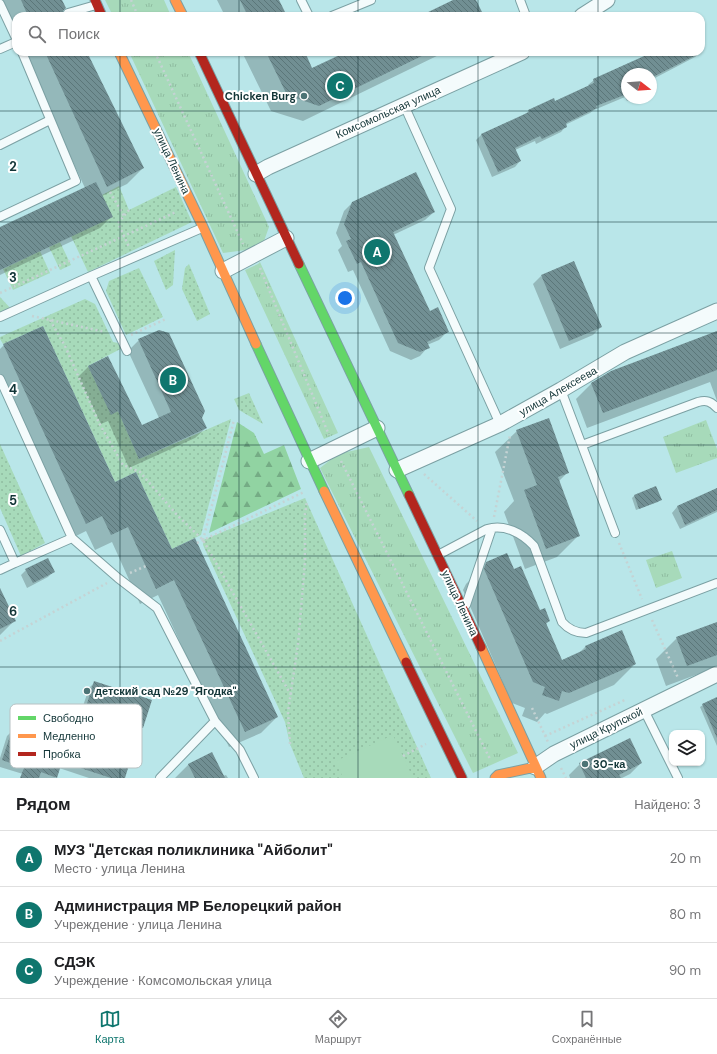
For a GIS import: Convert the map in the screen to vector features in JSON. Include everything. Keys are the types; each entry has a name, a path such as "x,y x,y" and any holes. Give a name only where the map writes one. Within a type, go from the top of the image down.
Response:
{"main road":[{"path":"175,0 181,12"},
{"name":"улица Ленина","path":"122,56 203,227 309,461 462,778"},
{"name":"улица Ленина","path":"201,56 464,610 538,772"},
{"name":"улица Крупской","path":"497,777 538,772"}],"street":[{"path":"588,12 607,0"},
{"name":"Комсомольская улица","path":"256,174 268,167 513,56"},
{"path":"223,271 286,238"},
{"name":"улица Алексеева","path":"397,470 500,424 561,390 624,352 717,310"},
{"path":"309,461 377,428"},
{"name":"улица Крупской","path":"538,772 554,754 717,674"}],"lane":[{"path":"301,0 307,12"},
{"path":"342,12 371,0"},
{"path":"520,0 524,12"},
{"path":"71,12 96,3"},
{"path":"0,4 12,30"},
{"path":"0,49 12,44"},
{"path":"0,217 76,181 24,56"},
{"path":"404,105 451,209 429,268 500,424"},
{"path":"0,145 50,120"},
{"path":"0,317 203,227"},
{"path":"90,276 127,351"},
{"path":"0,379 72,538 118,578 157,608 215,721 240,750 254,778"},
{"path":"561,390 615,533"},
{"path":"582,445 698,402 710,402 717,408"},
{"path":"464,610 475,582 492,528"},
{"path":"437,555 487,529 508,528 518,532 527,538 534,546 562,622 566,627 579,633 586,633 717,583"},
{"path":"0,530 15,563"},
{"path":"0,570 72,538"},
{"path":"644,710 678,778"},
{"path":"160,778 215,721"}],"path":[{"path":"131,0 136,12"},
{"path":"157,56 246,250 258,264 335,448 497,777"},
{"path":"110,192 124,216"},
{"path":"129,210 118,224 131,251"},
{"path":"0,293 182,210"},
{"path":"13,311 126,337 166,319"},
{"path":"50,320 65,346 99,423 123,465 140,472 177,516 203,540 290,695"},
{"path":"492,528 513,417"},
{"path":"203,540 234,420"},
{"path":"197,543 309,490"},
{"path":"290,744 288,712 298,644 306,562 305,514 308,496"},
{"path":"0,641 118,578 146,566"},
{"path":"671,680 678,677"},
{"path":"545,736 629,698"},
{"path":"402,756 428,743"}],"green space":[{"path":"105,0 164,0 169,12 111,12"},
{"path":"131,56 190,56 269,227 264,241 246,250 223,253"},
{"path":"119,186 129,210 176,187 192,222 88,272 71,236 102,195"},
{"path":"60,242 71,265 60,270 49,247"},
{"path":"175,250 173,285 166,290 154,261"},
{"path":"40,251 50,273 13,290 3,269"},
{"path":"260,262 338,433 324,439 245,270"},
{"path":"189,264 210,314 197,321 182,289 185,268"},
{"path":"139,268 163,317 126,335 106,291 109,281"},
{"path":"0,297 13,311 0,314"},
{"path":"85,299 95,304 113,342 128,345 88,366 111,414 118,411 139,459 231,419 201,535 172,549 136,472 115,482 43,326 3,344 0,339 0,337"},
{"path":"249,393 263,424 239,410 234,399"},
{"path":"706,420 717,449 717,458 676,473 663,437"},
{"path":"237,422 254,433 264,454 284,445 301,489 209,533"},
{"path":"0,444 45,543 21,556 0,508"},
{"path":"369,447 518,753 473,773 320,468 338,454"},
{"path":"305,498 431,778 304,778 290,744 285,722 203,545 203,540"},
{"path":"672,551 682,578 656,588 646,560"},
{"path":"393,735 413,778 343,778 336,761"}],"building":[{"path":"21,0 62,0 66,8 63,12 26,12"},
{"path":"240,0 279,0 285,12 246,12"},
{"path":"453,0 476,0 482,12 428,12"},
{"path":"47,56 89,56 144,168 107,187"},
{"path":"268,56 307,56 312,68 338,56 422,56 319,106 287,95"},
{"path":"644,56 694,56 657,75 657,68 621,68 621,96 596,106 597,108 566,123 567,127 542,139 540,136 515,148 521,161 498,172 481,134 529,112 528,110 554,98 555,101 594,83 593,79"},
{"path":"416,172 435,212 393,232 430,311 438,307 449,332 427,342 430,348 420,352 398,343 361,262 357,264 346,241 351,239 344,224 352,202"},
{"path":"96,182 113,217 0,270 0,227"},
{"path":"574,261 602,327 569,341 541,275"},
{"path":"43,326 115,482 136,472 172,549 195,538 278,717 245,732 174,580 156,589 128,527 111,535 102,516 86,524 3,344"},
{"path":"159,330 169,333 205,411 202,418 207,428 139,459 118,411 111,415 88,366 108,356 142,425 171,412 138,339"},
{"path":"717,331 717,370 603,413 591,383 611,371"},
{"path":"549,418 569,473 558,477 580,536 546,549 524,490 537,485 516,430"},
{"path":"656,486 662,500 639,509 634,495"},
{"path":"717,488 717,510 685,525 677,506"},
{"path":"507,553 514,569 521,566 540,610 545,608 550,621 546,623 562,660 586,649 585,646 622,630 636,664 569,693 562,691 559,701 542,695 545,687 533,682 484,569 486,562"},
{"path":"48,558 55,572 33,583 25,569"},
{"path":"0,588 16,621 0,629"},
{"path":"717,622 717,655 687,666 676,637"},
{"path":"94,681 152,700 143,728 142,704 87,704"},
{"path":"717,697 717,738 702,704"},
{"path":"10,736 10,763 2,760"},
{"path":"630,738 642,763 619,775 621,778 586,778 579,763"},
{"path":"212,752 225,778 195,778 188,764"},
{"path":"24,768 60,768 57,778 41,772 39,778 20,778"},
{"path":"80,768 128,768 125,778 111,778"}],"traffic: fast":[{"path":"299,264 409,495"},
{"path":"256,344 324,491"}],"traffic: slow":[{"path":"175,0 181,12"},
{"path":"121,56 203,227 256,344"},
{"path":"324,491 406,662"},
{"path":"481,647 541,778"},
{"path":"495,778 498,775 535,767"}],"traffic: jam":[{"path":"95,0 100,12"},
{"path":"201,56 299,264"},
{"path":"409,495 481,647"},
{"path":"406,662 462,778"}],"place":[{"name":"СДЭК","path":"340,86"},
{"name":"Chicken Burg","path":"304,96"},
{"name":"МУЗ \"Детская поликлиника \"Айболит\"","path":"377,252"},
{"name":"Администрация МР Белорецкий район","path":"173,380"},
{"name":"детский сад №29 \"Ягодка\"","path":"87,691"},
{"name":"30-ка","path":"585,764"}]}
